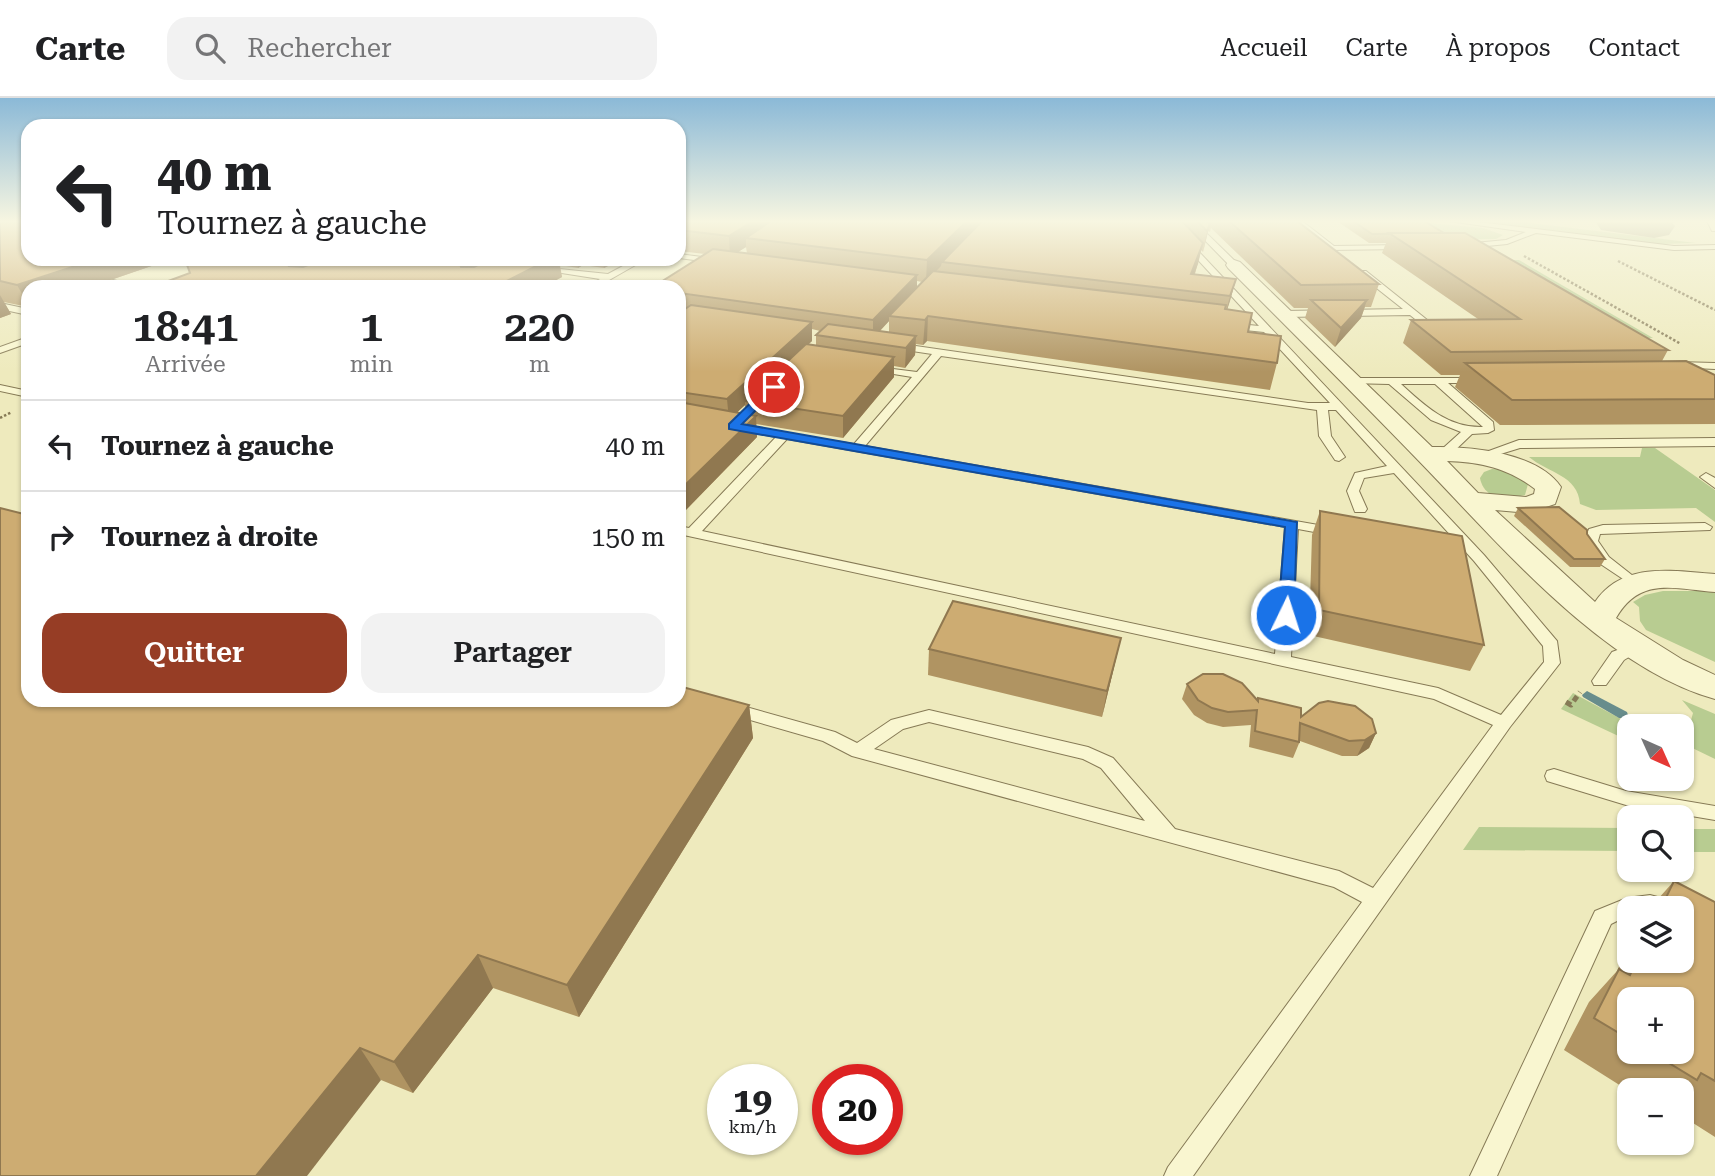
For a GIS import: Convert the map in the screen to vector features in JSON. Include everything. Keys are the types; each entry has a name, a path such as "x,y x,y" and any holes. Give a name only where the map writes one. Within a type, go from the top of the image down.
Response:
{"street":[{"path":"1239,271 1276,321 1436,454 1471,500 1598,622 1670,668 1715,688"},
{"path":"1436,454 1481,456 1506,462 1532,473 1548,487 1546,499 1528,505 1471,500"},
{"path":"1598,622 1611,600 1622,589 1635,583 1715,583"}],"lane":[{"path":"562,271 608,277"},
{"path":"603,280 619,271"},
{"path":"1177,1176 1504,723 1552,663 1551,645 1479,558 1396,469 1331,407 1276,321 1221,271"},
{"path":"1361,271 1438,333"},
{"path":"0,306 21,310"},
{"path":"1216,325 1411,312"},
{"path":"0,351 21,343"},
{"path":"888,345 1331,407"},
{"path":"857,448 938,353"},
{"path":"855,365 919,375"},
{"path":"1679,379 1668,368 1715,366"},
{"path":"1392,381 1437,421 1468,432 1488,430 1489,424 1437,380"},
{"path":"1352,382 1490,380"},
{"path":"2,389 21,393"},
{"path":"1331,407 1325,436 1339,457"},
{"path":"744,416 726,425 1344,534"},
{"path":"1436,454 1468,432"},
{"path":"686,531 785,435"},
{"path":"1481,456 1520,444 1715,442"},
{"path":"1360,509 1353,491 1359,476 1374,471 1396,469"},
{"path":"1283,661 1292,524"},
{"path":"1635,583 1602,559 1591,541 1594,533 1602,529 1705,527"},
{"path":"686,532 1438,694 1504,723"},
{"path":"1459,554 1479,558"},
{"path":"1600,681 1618,656 1636,648"},
{"path":"710,703 829,736 858,751 1339,880 1376,899"},
{"path":"858,751 897,724 929,716 1088,754 1107,763 1169,835"},
{"path":"1554,776 1626,798 1715,813"},
{"path":"1483,1176 1603,918 1617,910"}],"path":[{"path":"1552,271 1683,345"},
{"path":"1638,271 1715,310"}],"green space":[{"path":"1530,271 1538,271 1653,338 1645,338"},
{"path":"1642,448 1655,448 1715,490 1715,522 1696,508 1596,510 1580,504 1578,494 1568,481 1529,457 1640,457"},
{"path":"1492,469 1511,473 1528,484 1525,495 1504,498 1486,491 1480,478 1484,472"},
{"path":"1663,591 1715,591 1715,662 1646,630 1640,621 1639,607 1633,602 1645,595"},
{"path":"1573,693 1617,717 1617,735 1561,709"},
{"path":"1682,700 1715,714 1715,759 1694,749 1693,713"},
{"path":"1479,827 1617,828 1617,851 1463,850"},
{"path":"1694,829 1715,829 1715,852 1694,852"}],"building":[{"path":"0,271 59,271 32,280 21,280 21,284 17,285 0,281"},
{"path":"526,271 509,280 171,280 190,273"},
{"path":"678,271 888,271 917,275 873,320 686,294 686,280 664,280"},
{"path":"936,271 1226,305 1225,309 1252,313 1248,332 1281,336 1277,363 928,316 925,320 889,316"},
{"path":"1021,271 1192,271 1191,274 1236,279 1230,296"},
{"path":"1286,271 1362,271 1379,284 1301,285"},
{"path":"1447,271 1531,271 1668,350 1451,352 1411,320 1520,319"},
{"path":"1311,300 1367,300 1341,328"},
{"path":"691,305 812,322 727,399 686,393 686,308"},
{"path":"828,324 916,336 906,348 816,335"},
{"path":"806,344 894,357 843,416 745,401"},
{"path":"1686,361 1715,375 1715,399 1512,400 1465,363"},
{"path":"686,403 756,416 686,484"},
{"path":"1559,507 1587,530 1587,534 1605,559 1574,559 1518,508"},
{"path":"0,508 21,513 21,707 686,707 686,688 749,705 567,985 478,955 394,1062 360,1048 256,1176 0,1176"},
{"path":"1320,511 1462,536 1484,645 1319,610"},
{"path":"953,601 1121,638 1107,691 929,649"},
{"path":"1203,674 1223,674 1242,683 1258,701 1258,698 1301,708 1301,717 1319,703 1328,701 1355,706 1372,719 1376,733 1365,740 1349,741 1300,723 1299,742 1255,731 1257,710 1228,712 1212,708 1198,700 1187,684"},
{"path":"1676,882 1715,902 1715,1081 1701,1073 1697,1080 1671,1064 1694,1064 1694,987 1617,987 1617,1032 1594,1018 1617,973 1694,973 1694,896 1667,896"}],"waterway":[{"path":"1587,695 1621,714"}],"route":[{"path":"774,387 733,426 1292,524 1286,615"}]}
